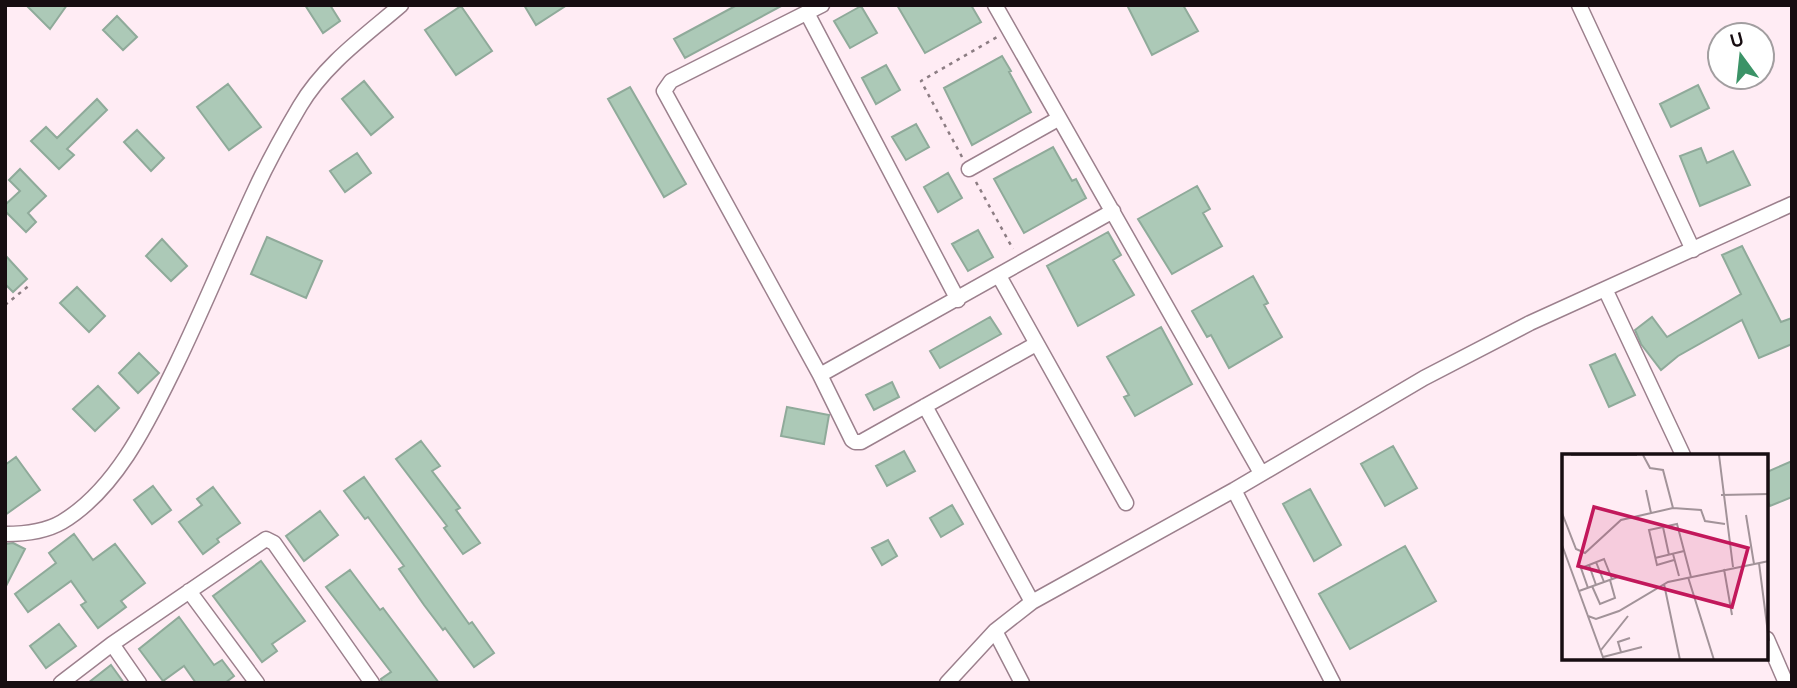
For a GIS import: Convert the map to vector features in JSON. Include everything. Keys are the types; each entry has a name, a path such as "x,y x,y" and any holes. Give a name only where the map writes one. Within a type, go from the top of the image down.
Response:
{"street":[{"path":"5,534 43,530 63,521 113,474 144,430 197,321 256,187 300,106 322,74 401,5"},
{"path":"822,5 670,81 664,91 855,442 861,442 1036,344"},
{"path":"995,5 1261,473"},
{"path":"1578,5 1693,250"},
{"path":"807,13 958,300"},
{"path":"969,169 1058,119"},
{"path":"947,683 995,631 1032,602 1234,489 1424,378 1530,323 1606,291 1792,204"},
{"path":"820,375 1113,211"},
{"path":"999,276 1126,503"},
{"path":"1606,291 1683,454"},
{"path":"925,406 1032,602"},
{"path":"1234,489 1333,683"},
{"path":"61,683 112,644 263,540 270,539 372,683"},
{"path":"189,591 257,683"},
{"path":"995,631 1022,683"},
{"path":"112,644 139,683"},
{"path":"1769,644 1786,683"}],"path":[{"path":"1009,30 921,81 1021,262"},
{"path":"5,305 31,284"}],"building":[{"path":"26,5 67,5 50,29"},
{"path":"305,5 330,5 340,21 323,33"},
{"path":"524,5 567,5 536,25"},
{"path":"737,5 783,5 685,58 674,39"},
{"path":"897,5 971,5 981,22 925,53"},
{"path":"1127,5 1183,5 1198,31 1152,55"},
{"path":"461,6 492,51 456,75 425,30"},
{"path":"861,6 877,33 850,48 834,21"},
{"path":"117,16 137,37 123,50 103,30"},
{"path":"1002,56 1031,112 972,145 944,88"},
{"path":"886,65 900,90 876,104 862,78"},
{"path":"364,81 393,117 371,135 342,99"},
{"path":"228,84 261,127 229,150 197,107"},
{"path":"1698,85 1709,108 1671,127 1660,104"},
{"path":"630,87 686,184 664,197 608,99"},
{"path":"97,99 107,110 67,149 74,155 59,169 31,141 46,127 57,138"},
{"path":"916,124 929,147 906,160 892,137"},
{"path":"137,130 164,158 151,171 124,142"},
{"path":"1053,147 1072,181 1076,179 1086,198 1024,233 994,179"},
{"path":"1701,148 1707,163 1733,151 1750,185 1700,206 1680,156"},
{"path":"357,153 371,173 345,192 330,171"},
{"path":"20,169 46,196 28,213 36,222 26,232 5,211 5,205 20,191 9,180"},
{"path":"948,173 962,198 938,212 924,187"},
{"path":"1197,186 1210,209 1203,213 1222,246 1172,274 1138,219"},
{"path":"978,230 993,257 968,271 952,244"},
{"path":"1108,232 1121,255 1113,260 1134,295 1078,326 1047,266"},
{"path":"267,237 322,261 306,298 251,274"},
{"path":"162,239 187,266 171,281 146,256"},
{"path":"1742,246 1781,322 1792,318 1792,344 1759,358 1742,320 1678,356 1661,370 1641,344 1635,330 1652,317 1667,337 1741,294 1722,255"},
{"path":"5,255 27,279 13,292 5,284"},
{"path":"1253,276 1268,303 1264,305 1282,337 1229,368 1211,335 1207,337 1192,311"},
{"path":"77,287 105,316 89,332 60,303"},
{"path":"990,317 1001,334 940,368 930,351"},
{"path":"1161,327 1192,384 1135,416 1124,397 1129,395 1107,357"},
{"path":"139,353 159,373 138,393 119,373"},
{"path":"1615,354 1635,395 1609,407 1590,365"},
{"path":"892,382 899,397 874,410 866,395"},
{"path":"98,386 119,408 95,431 73,409"},
{"path":"787,407 829,415 824,444 781,436"},
{"path":"421,441 440,466 432,471 460,508 456,510 480,543 463,554 444,528 447,526 396,459"},
{"path":"1393,446 1417,488 1385,506 1361,464"},
{"path":"904,451 915,471 887,486 876,466"},
{"path":"16,457 40,490 5,515 5,465"},
{"path":"1792,461 1792,497 1770,506 1769,504 1769,471"},
{"path":"364,477 469,624 472,622 494,653 474,667 424,605 399,569 404,566 368,517 365,519 344,491"},
{"path":"153,486 171,510 152,524 134,500"},
{"path":"213,487 240,523 217,539 219,542 203,554 179,522 202,505 197,499"},
{"path":"1310,489 1341,545 1314,561 1283,504"},
{"path":"952,505 963,524 941,537 930,518"},
{"path":"320,511 338,535 304,561 286,536"},
{"path":"74,534 93,560 115,544 145,583 121,601 126,607 98,628 81,605 86,602 71,581 28,612 15,594 56,563 49,553"},
{"path":"888,540 897,556 882,565 872,548"},
{"path":"13,543 25,549 5,588 5,544"},
{"path":"1405,546 1436,601 1350,649 1319,594"},
{"path":"261,561 305,621 272,644 277,651 262,662 213,596"},
{"path":"350,570 380,610 383,608 439,683 382,683 381,679 391,672 326,587"},
{"path":"179,617 214,665 222,660 234,676 225,683 196,683 184,666 163,681 139,649"},
{"path":"59,624 76,646 46,668 30,646"},
{"path":"111,665 124,683 88,683"}]}
